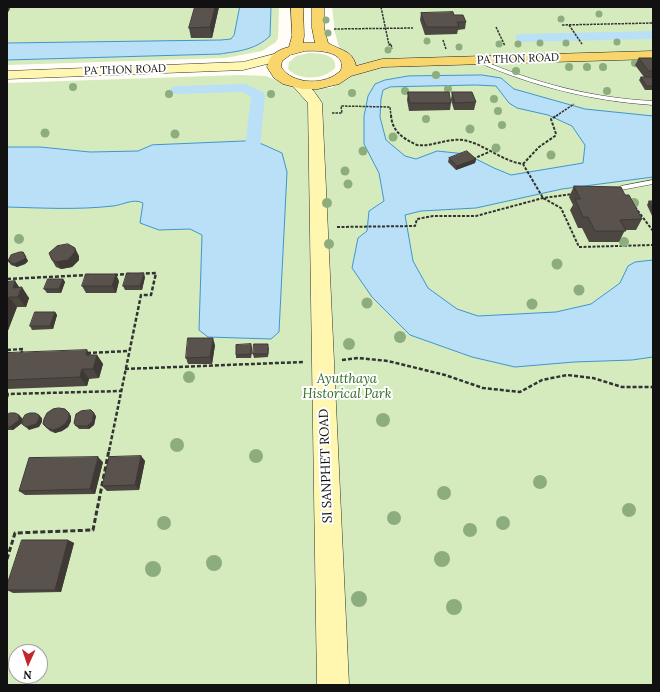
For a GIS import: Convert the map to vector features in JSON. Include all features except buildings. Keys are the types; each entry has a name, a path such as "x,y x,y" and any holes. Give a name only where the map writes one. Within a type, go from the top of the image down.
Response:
{"main road":[{"path":"295,49 298,36 297,7"},
{"path":"318,7 319,36 321,44 324,47"},
{"path":"324,47 314,46 295,49 278,57 274,65 276,73 284,80 298,84 315,85 331,83"},
{"name":"PA THON ROAD","path":"324,47 345,56 382,63 653,55"},
{"path":"345,56 349,64 347,73"},
{"name":"PA THON ROAD","path":"331,83 347,73 382,63"}],"street":[{"name":"PA THON ROAD","path":"243,66 278,57"},
{"name":"PA THON ROAD","path":"7,74 243,66 276,73"},
{"path":"315,108 322,92 331,83"},
{"path":"298,84 308,93 315,108"},
{"name":"SI SANPHET ROAD","path":"315,108 333,685"}],"lane":[{"path":"477,60 517,77 563,90 621,100 653,103"},
{"path":"621,188 653,182"}],"path":[{"path":"381,7 389,44 391,44 392,48"},
{"path":"562,26 653,23"},
{"path":"569,25 582,43"},
{"path":"496,27 511,59"},
{"path":"334,29 413,28"},
{"path":"443,40 445,46"},
{"path":"315,108 342,112 341,106 390,107 392,127 400,136 420,146 442,141 457,140 470,142 509,162 523,164 531,158 540,147 555,138 556,134 551,119 575,104"},
{"path":"471,160 489,152"},
{"path":"523,164 542,196 561,208 579,247 653,245"},
{"path":"621,188 653,231"},
{"path":"360,226 415,226 417,219 433,216 476,216 542,196 579,193"},
{"path":"7,559 15,533 93,530 125,369 142,295 151,295 156,273 109,275"},
{"path":"7,279 93,275"},
{"path":"7,350 23,349 21,355 29,355"},
{"path":"83,353 129,351"},
{"path":"125,369 323,362 358,358 388,360 445,375 483,388 520,392 542,380 567,375 592,378 622,387 653,387"},
{"path":"7,397 8,394 121,391"}],"green space":[{"path":"7,7 279,7 278,38 276,42 262,51 225,58 7,65"},
{"name":"Ayutthaya Historical Park","path":"332,7 653,7 653,685 7,685 7,83 240,75 266,76 294,88 331,88 355,74 353,57 339,47 335,33"},
{"path":"309,53 322,54 330,57 335,63 335,68 325,75 312,78 298,76 288,69 289,62 296,56"}],"water":[{"path":"240,7 271,7 270,36 253,47 240,51 220,54 7,60 7,43 231,39 234,35"},
{"path":"482,75 501,78 514,89 585,109 653,116 653,177 562,189 476,208 421,211 405,215 413,261 428,288 457,309 478,316 556,312 591,304 620,283 628,266 635,262 653,260 653,357 632,360 574,362 515,367 472,357 410,335 372,297 352,268 358,238 367,231 369,211 384,201 379,173 364,144 364,116 368,96 375,84 385,80 408,76","holes":["496,86 509,103 517,108 548,115 572,126 585,145 583,163 511,175 466,154 437,151 416,159 405,156 386,140 380,117 383,90 390,87"]},
{"path":"246,141 262,144 282,153 287,172 279,332 271,339 208,337 199,330 202,235 190,229 159,230 140,223 143,203 132,201 113,206 87,208 7,207 7,147 40,147 90,152 138,151 152,145"}],"waterway":[{"path":"521,38 653,35"},
{"path":"177,90 245,88 258,95 250,171"}]}
